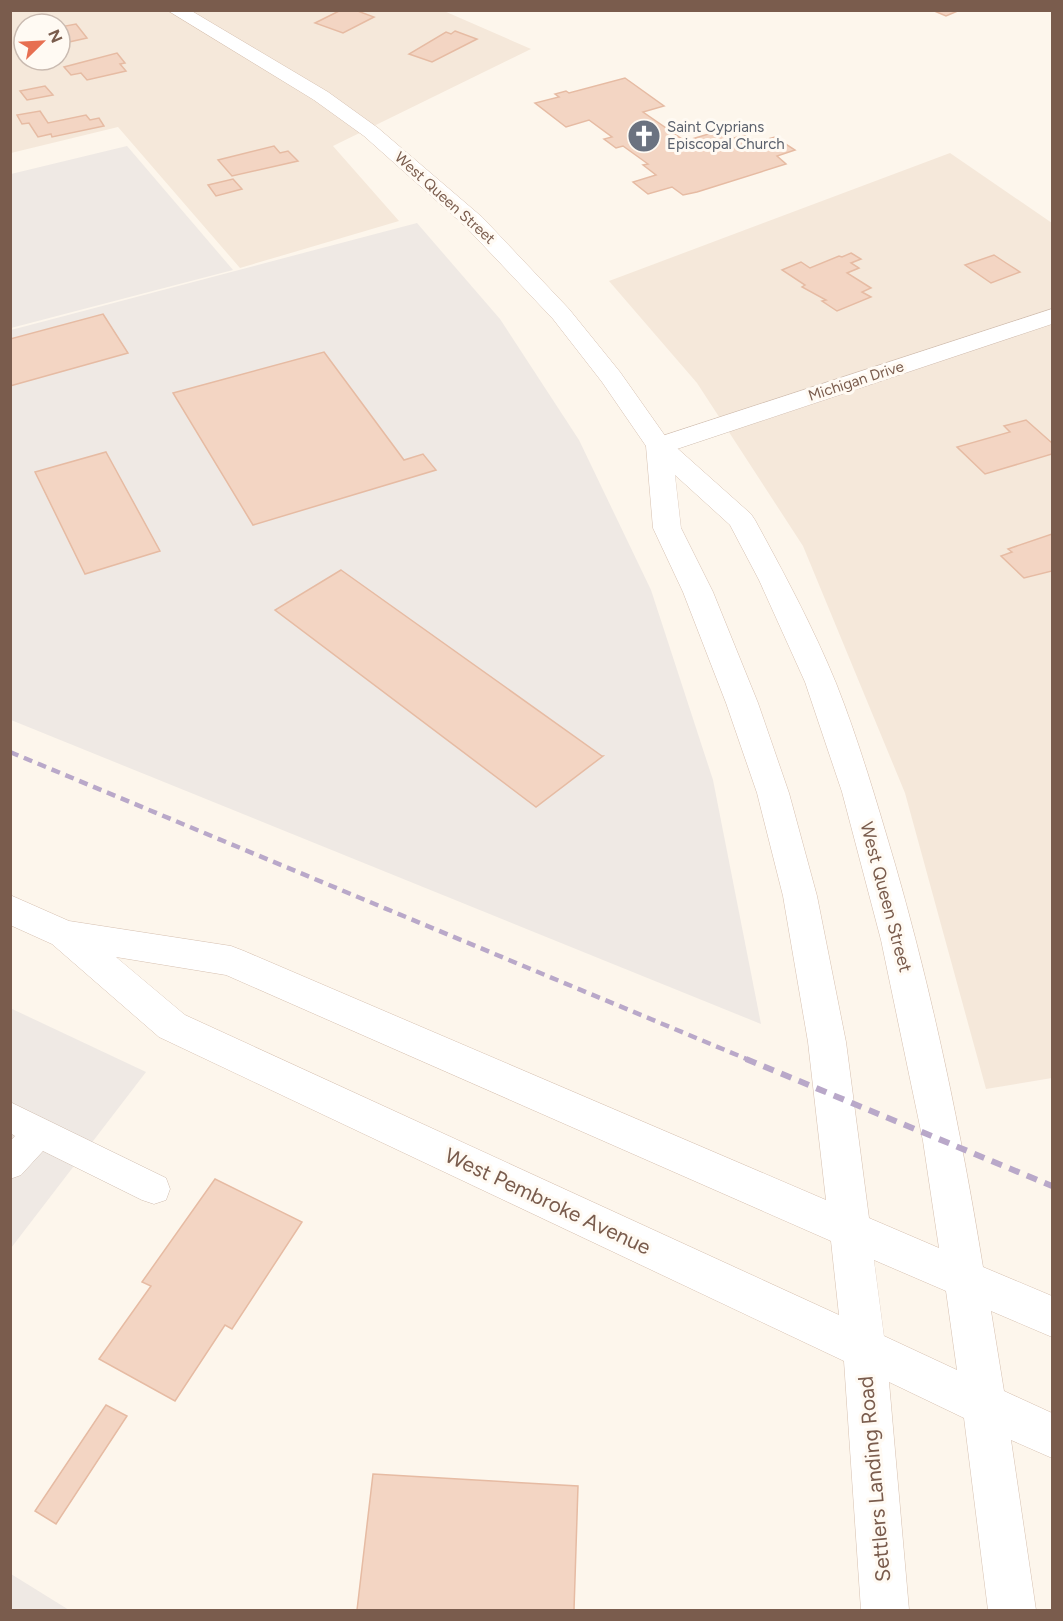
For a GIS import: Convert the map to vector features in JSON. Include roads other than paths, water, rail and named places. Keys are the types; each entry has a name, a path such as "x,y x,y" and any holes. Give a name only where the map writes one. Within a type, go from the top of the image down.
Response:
{"main road":[{"name":"West Queen Street","path":"176,10 321,96 371,132 429,181 474,222 561,314 611,377 659,446 741,520 773,580 820,681 858,792 899,940 943,1141 984,1403"},
{"name":"Michigan Drive","path":"659,446 1053,316"},
{"name":"West Queen Street","path":"659,446 667,528 698,592 742,703 773,793 801,896 827,1042 864,1347"},
{"name":"West Pembroke Avenue","path":"10,909 64,934 231,962 849,1231 1053,1317"},
{"name":"West Pembroke Avenue","path":"64,934 172,1026 1053,1436"},
{"name":"Settlers Landing Road","path":"864,1347 885,1611"},
{"path":"984,1403 1012,1611"}],"lane":[{"path":"10,1116 38,1133 154,1189"},
{"path":"10,1165 38,1133"}],"railway":[{"path":"10,752 749,1060"},
{"path":"746,1059 1052,1186"}],"place":[{"name":"Saint Cyprians Episcopal Church","path":"644,136"}]}
